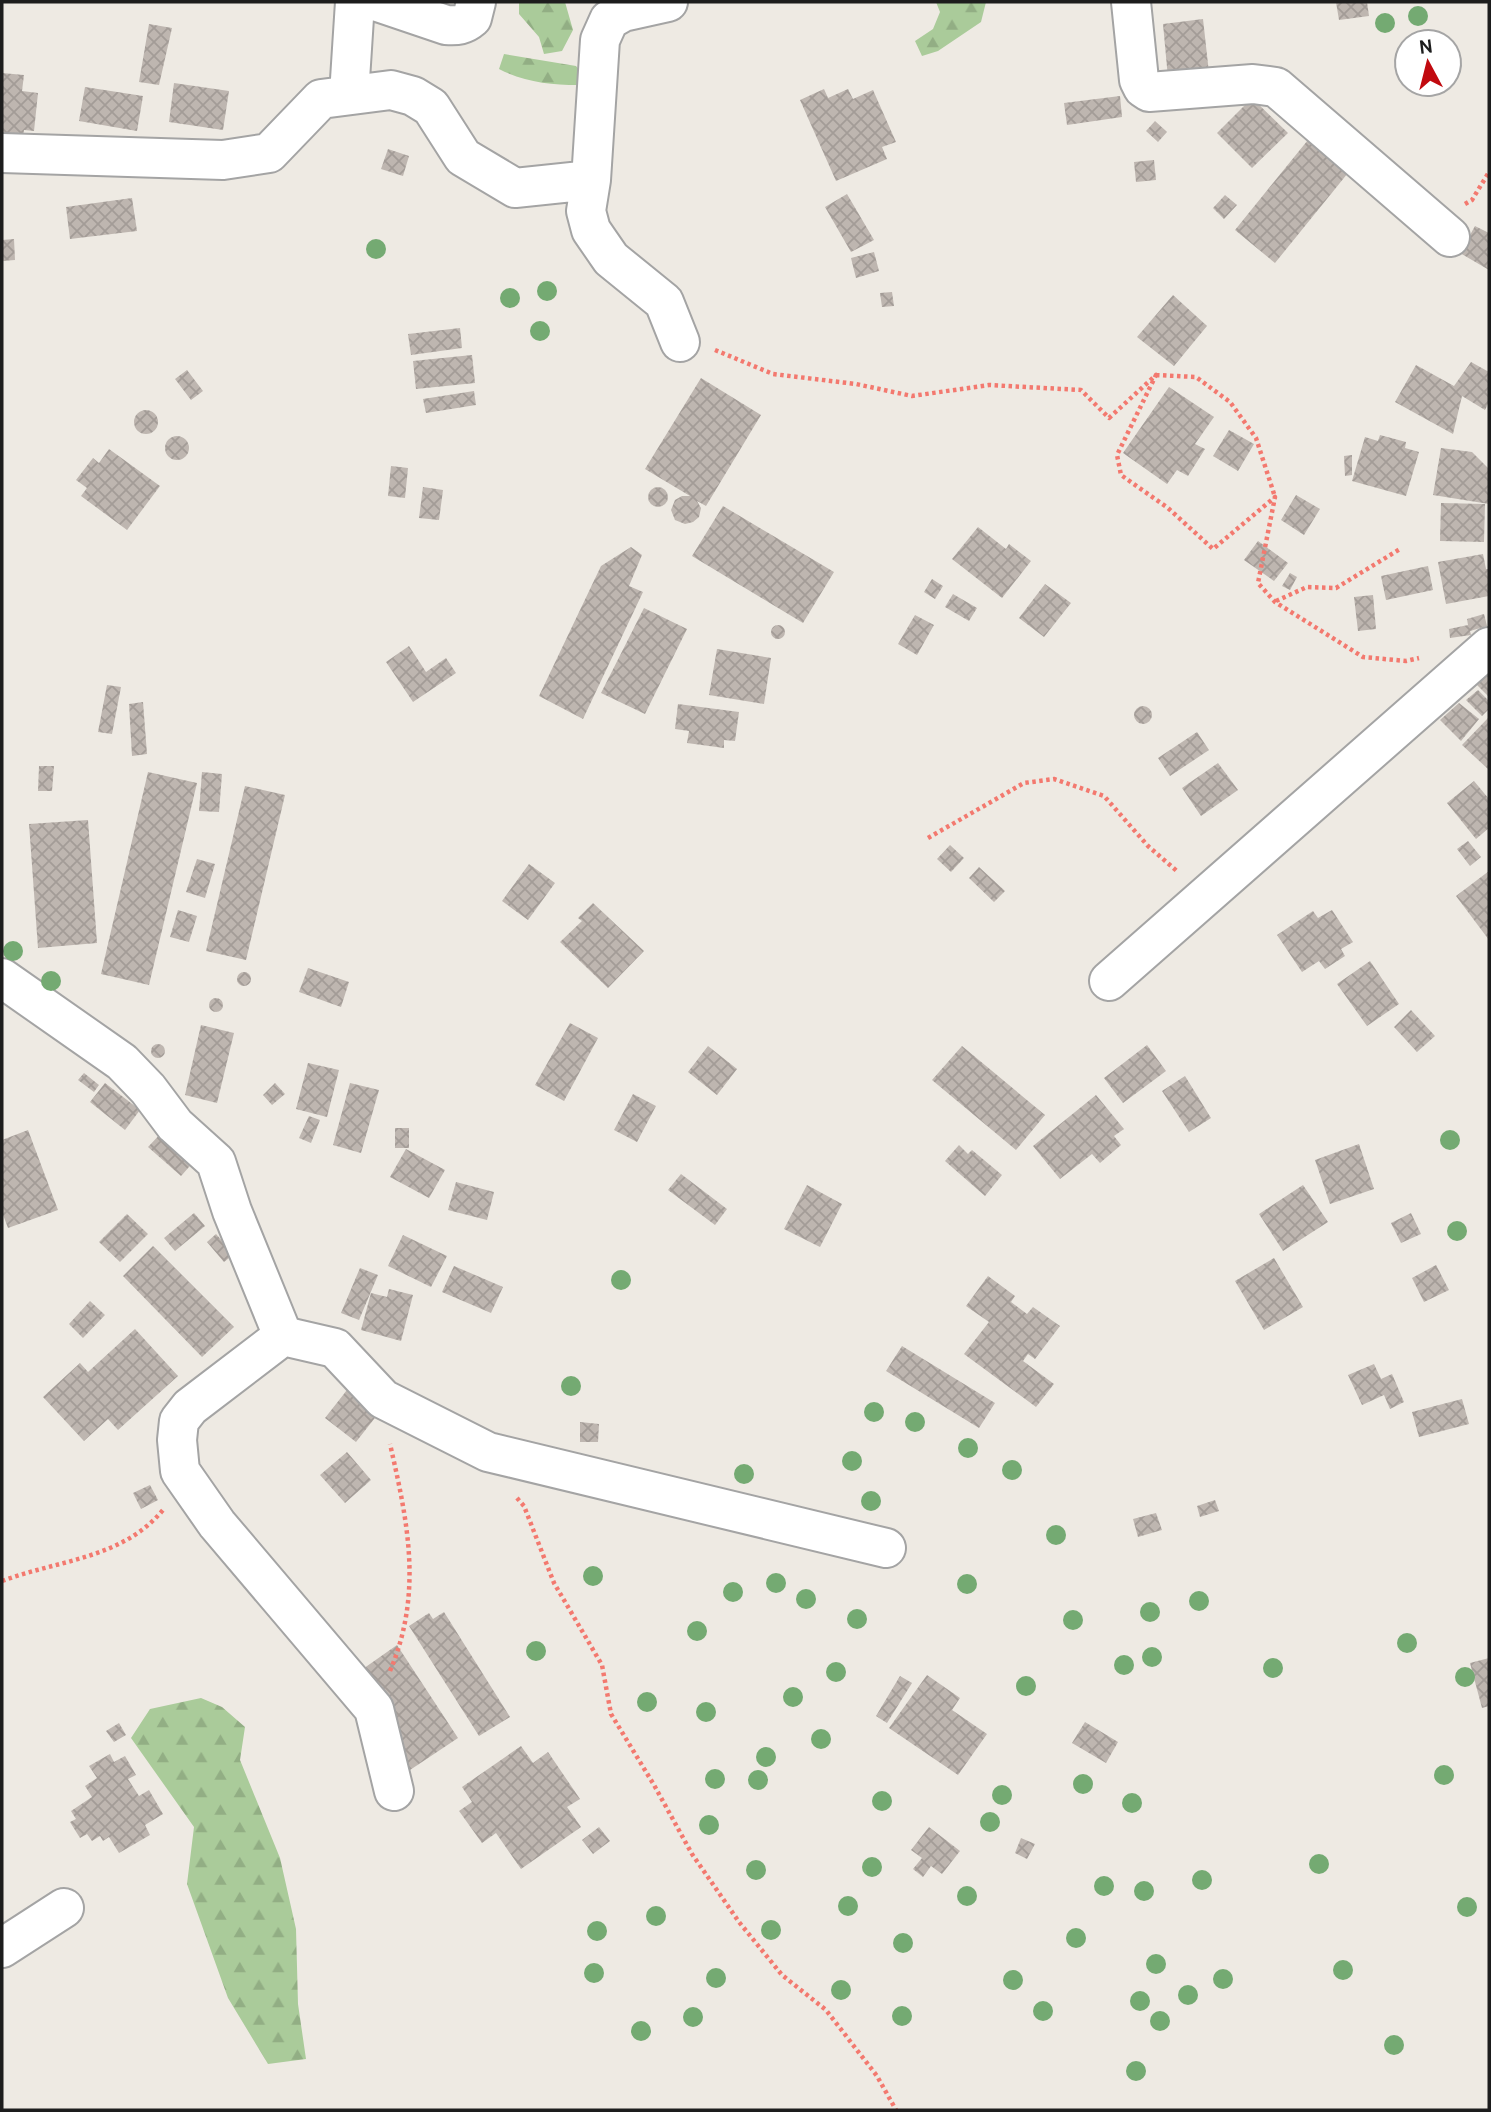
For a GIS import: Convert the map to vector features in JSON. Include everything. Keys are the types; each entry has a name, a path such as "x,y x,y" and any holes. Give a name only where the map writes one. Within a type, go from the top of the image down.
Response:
{"street":[{"path":"349,95 355,2"},
{"path":"378,2 454,26 472,18 476,2"},
{"path":"668,2 622,12 609,20 600,40 591,180 586,211 591,230 611,259 664,302 680,342"},
{"path":"1131,2 1139,80 1143,88 1149,92 1253,84 1276,87 1450,237"},
{"path":"2,153 223,160 263,156 270,153 321,99 391,90 413,96 431,107 463,157 515,188 591,180"},
{"path":"1109,981 1489,647"},
{"path":"2,978 122,1062 148,1089 174,1125 216,1162 232,1211 283,1336"},
{"path":"283,1336 184,1414 179,1421 177,1440 180,1471 217,1524 374,1709 394,1791"},
{"path":"283,1336 335,1348 383,1399 488,1452 886,1548"},
{"path":"2,1948 64,1908"}],"path":[{"path":"680,342 723,352 774,373 856,384 912,396 989,385 1082,390 1108,418 1156,375 1196,377 1230,402 1256,438 1275,497 1258,583 1275,602 1363,657 1406,662 1430,656"},
{"path":"1156,375 1117,455 1121,475 1168,509 1213,549 1275,497"},
{"path":"1275,602 1307,587 1336,588 1400,549"},
{"path":"928,838 1024,783 1054,779 1104,796 1148,846 1191,884 1217,889 1227,877"},
{"path":"374,1709 399,1650 410,1592 409,1538 389,1440"},
{"path":"2,1581 76,1560 129,1541 162,1512 180,1471"},
{"path":"515,1496 524,1506 554,1583 602,1665 611,1714 692,1854 739,1922 782,1975 827,2010 877,2076 896,2110"}],"green space":[{"path":"519,2 565,2 573,30 562,51 544,54 539,37 519,14"},
{"path":"936,2 986,2 981,22 938,51 922,56 915,41 933,29 940,12"},
{"path":"504,54 576,66 585,77 578,85 528,80 499,69"},
{"path":"201,1698 222,1707 245,1727 240,1760 280,1858 296,1929 298,2004 306,2059 268,2064 228,1998 187,1884 194,1827 131,1738 150,1709"}],"building":[{"path":"1336,2 1367,2 1369,16 1339,20"},
{"path":"1203,19 1209,73 1168,78 1163,24"},
{"path":"149,24 172,28 159,85 139,82"},
{"path":"2,73 24,75 22,91 38,93 34,131 24,130 23,139 2,137"},
{"path":"174,83 229,91 223,130 169,122"},
{"path":"85,87 143,96 137,131 79,121"},
{"path":"824,89 828,98 848,89 853,99 873,90 896,142 882,147 887,159 836,181 800,100"},
{"path":"1120,96 1122,117 1067,125 1064,103"},
{"path":"1252,98 1288,133 1252,168 1217,133"},
{"path":"1155,121 1167,132 1158,142 1146,131"},
{"path":"1312,135 1352,168 1275,263 1235,230"},
{"path":"388,149 409,156 403,176 381,169"},
{"path":"1154,160 1156,180 1136,182 1134,162"},
{"path":"847,194 874,240 851,252 825,207"},
{"path":"1225,195 1237,205 1224,219 1213,208"},
{"path":"132,198 137,231 70,239 66,207"},
{"path":"1475,226 1489,233 1489,270 1460,253"},
{"path":"14,239 15,260 2,261 2,240"},
{"path":"874,252 879,271 856,278 851,258"},
{"path":"892,292 894,306 882,307 880,293"},
{"path":"1173,295 1207,326 1174,366 1137,337"},
{"path":"460,328 462,348 411,355 408,334"},
{"path":"472,355 475,383 416,389 413,361"},
{"path":"1471,362 1489,372 1489,402 1485,410 1462,396 1453,434 1395,402 1416,365 1454,386"},
{"path":"187,370 203,391 191,400 175,379"},
{"path":"701,378 761,415 706,506 697,501 701,508 699,517 685,524 675,520 671,510 675,500 690,496 645,469"},
{"path":"1169,387 1214,417 1195,444 1205,449 1188,476 1177,470 1167,484 1123,453"},
{"path":"474,391 476,405 426,413 423,399"},
{"path":"146,410 154,414 158,422 154,430 146,434 138,430 134,422 138,414"},
{"path":"1229,430 1254,444 1238,471 1213,456"},
{"path":"1380,435 1406,442 1405,448 1419,452 1406,496 1352,481 1365,437 1378,441"},
{"path":"177,436 188,443 189,448 182,459 177,460 166,453 165,448 172,437"},
{"path":"1441,448 1472,452 1489,469 1489,504 1433,495"},
{"path":"109,449 160,486 127,530 81,496 87,488 76,480 93,458 99,463"},
{"path":"1352,455 1352,475 1345,476 1344,456"},
{"path":"391,466 408,468 405,498 388,496"},
{"path":"423,487 443,490 439,520 419,518"},
{"path":"658,487 665,490 668,497 665,504 658,507 651,504 648,497 651,490"},
{"path":"1296,495 1320,509 1304,535 1281,520"},
{"path":"1441,503 1485,504 1484,542 1440,541"},
{"path":"723,506 834,572 803,623 692,556"},
{"path":"978,527 1006,549 1009,544 1031,561 1002,598 952,559"},
{"path":"1258,541 1288,563 1274,581 1244,560"},
{"path":"631,547 642,555 629,586 643,592 583,719 539,696 601,566"},
{"path":"1483,554 1486,569 1489,569 1489,596 1446,604 1438,562"},
{"path":"1428,566 1433,590 1386,600 1381,576"},
{"path":"1290,573 1297,577 1290,590 1282,586"},
{"path":"932,579 943,586 935,599 924,592"},
{"path":"1045,584 1071,603 1044,637 1019,618"},
{"path":"953,594 977,608 969,621 945,607"},
{"path":"1373,595 1376,629 1358,631 1354,597"},
{"path":"644,608 687,629 645,714 601,693"},
{"path":"1484,614 1487,626 1470,631 1471,635 1450,638 1449,629 1468,625 1467,619"},
{"path":"915,615 934,625 917,655 898,644"},
{"path":"778,625 783,627 783,637 778,639 773,637 771,632 773,627"},
{"path":"409,646 426,672 446,658 456,673 413,702 386,662"},
{"path":"717,649 771,658 764,704 709,695"},
{"path":"1489,662 1489,697 1469,677"},
{"path":"107,685 121,687 112,734 98,732"},
{"path":"1478,690 1489,701 1489,709 1482,716 1466,700"},
{"path":"143,702 147,754 132,756 129,704"},
{"path":"1459,703 1479,719 1461,741 1440,720"},
{"path":"678,704 739,712 735,741 724,740 724,748 687,743 689,731 675,729"},
{"path":"1139,706 1147,706 1152,715 1150,722 1139,724 1134,719 1134,711"},
{"path":"1489,717 1489,770 1462,745"},
{"path":"1197,732 1209,750 1170,776 1158,758"},
{"path":"1218,763 1238,790 1201,816 1182,788"},
{"path":"39,766 54,766 52,791 38,791"},
{"path":"148,772 197,783 149,985 101,974"},
{"path":"202,772 222,774 219,812 199,811"},
{"path":"1474,781 1489,799 1489,828 1476,839 1447,803"},
{"path":"245,786 285,795 246,960 206,951"},
{"path":"88,820 97,943 38,948 29,824"},
{"path":"1468,841 1481,857 1470,866 1457,849"},
{"path":"950,845 964,858 951,872 937,859"},
{"path":"197,859 215,864 205,898 186,892"},
{"path":"529,864 555,883 528,920 502,901"},
{"path":"979,867 1005,891 994,902 969,878"},
{"path":"1489,871 1489,940 1456,896"},
{"path":"593,903 644,951 608,988 560,942 582,921 578,918"},
{"path":"178,910 197,916 189,942 170,937"},
{"path":"1332,910 1353,942 1341,949 1345,956 1325,969 1319,961 1302,972 1277,935 1313,911 1318,918"},
{"path":"1370,961 1399,1004 1367,1026 1337,984"},
{"path":"308,968 349,982 341,1007 299,992"},
{"path":"244,972 249,974 249,984 244,986 239,984 237,979 239,974"},
{"path":"213,998 219,998 223,1005 219,1012 213,1012 209,1008 209,1002"},
{"path":"1411,1010 1435,1036 1417,1052 1394,1027"},
{"path":"570,1023 598,1038 564,1101 535,1085"},
{"path":"201,1025 234,1033 217,1103 185,1095"},
{"path":"158,1044 163,1046 163,1056 158,1058 153,1056 151,1051 153,1046"},
{"path":"1147,1045 1166,1071 1123,1103 1104,1078"},
{"path":"708,1046 737,1069 717,1095 688,1072"},
{"path":"962,1046 1045,1115 1016,1150 932,1080"},
{"path":"308,1063 339,1070 327,1117 296,1109"},
{"path":"84,1073 99,1085 94,1092 78,1080"},
{"path":"1185,1076 1211,1118 1189,1132 1162,1091"},
{"path":"105,1083 140,1110 125,1130 90,1102"},
{"path":"275,1083 285,1094 272,1105 263,1095"},
{"path":"350,1083 379,1090 361,1153 333,1145"},
{"path":"633,1094 656,1106 637,1142 614,1130"},
{"path":"1096,1095 1124,1129 1114,1136 1121,1145 1100,1163 1092,1154 1060,1179 1033,1146"},
{"path":"309,1116 320,1120 311,1143 299,1138"},
{"path":"395,1128 409,1128 409,1148 395,1148"},
{"path":"28,1130 58,1210 8,1228 2,1212 2,1140"},
{"path":"164,1130 196,1159 181,1176 148,1147"},
{"path":"1359,1144 1374,1189 1330,1204 1315,1160"},
{"path":"959,1145 968,1154 972,1150 1002,1175 985,1196 945,1161"},
{"path":"406,1149 445,1170 429,1198 390,1177"},
{"path":"681,1174 727,1209 715,1225 668,1190"},
{"path":"456,1182 494,1192 487,1220 448,1210"},
{"path":"807,1185 842,1204 820,1247 784,1229"},
{"path":"1303,1185 1328,1222 1283,1251 1259,1214"},
{"path":"194,1213 205,1226 175,1251 164,1238"},
{"path":"1411,1213 1421,1234 1401,1243 1391,1223"},
{"path":"127,1214 148,1234 120,1262 99,1242"},
{"path":"216,1234 234,1254 224,1262 207,1242"},
{"path":"403,1235 447,1256 431,1287 388,1266"},
{"path":"153,1246 234,1327 202,1357 123,1276"},
{"path":"1274,1258 1303,1307 1264,1330 1235,1281"},
{"path":"1436,1265 1449,1290 1424,1302 1412,1278"},
{"path":"454,1266 503,1287 491,1313 442,1292"},
{"path":"360,1268 378,1275 359,1320 341,1313"},
{"path":"988,1276 1015,1296 1011,1302 1027,1314 1033,1307 1060,1326 1035,1359 1028,1354 1023,1361 1054,1384 1036,1407 964,1354 989,1322 966,1306"},
{"path":"389,1289 413,1295 401,1341 361,1330 371,1293 387,1297"},
{"path":"90,1301 105,1315 83,1338 69,1324"},
{"path":"135,1329 178,1376 118,1430 108,1419 84,1441 43,1397 80,1363 88,1372"},
{"path":"902,1346 995,1403 979,1428 886,1371"},
{"path":"1374,1364 1381,1379 1392,1374 1404,1402 1390,1409 1384,1395 1362,1405 1348,1375"},
{"path":"347,1390 378,1414 356,1442 325,1418"},
{"path":"1462,1399 1469,1424 1419,1437 1412,1412"},
{"path":"580,1422 599,1424 598,1442 580,1442"},
{"path":"347,1452 371,1480 345,1503 320,1475"},
{"path":"150,1485 158,1500 141,1509 133,1493"},
{"path":"1215,1500 1219,1511 1200,1517 1197,1506"},
{"path":"1156,1513 1162,1530 1138,1537 1133,1519"},
{"path":"444,1612 510,1717 479,1736 409,1626 429,1613 433,1619"},
{"path":"397,1645 458,1738 407,1772 358,1723 351,1708 350,1678"},
{"path":"1489,1658 1489,1706 1482,1708 1470,1663"},
{"path":"927,1675 960,1698 952,1710 987,1734 958,1775 889,1728"},
{"path":"900,1676 912,1683 887,1723 876,1716"},
{"path":"1085,1722 1118,1742 1106,1763 1072,1743"},
{"path":"119,1723 126,1735 114,1742 106,1731"},
{"path":"521,1746 533,1763 548,1752 580,1799 567,1807 581,1827 521,1869 496,1833 482,1843 459,1811 472,1802 462,1787"},
{"path":"110,1754 114,1762 125,1756 136,1775 128,1779 139,1796 149,1790 163,1814 145,1825 150,1835 119,1853 109,1837 103,1841 100,1836 92,1841 87,1834 80,1838 70,1822 76,1819 71,1811 92,1797 85,1786 97,1778 89,1766"},
{"path":"599,1827 610,1841 593,1854 582,1840"},
{"path":"929,1827 960,1851 942,1874 931,1866 923,1877 913,1869 922,1858 911,1850"},
{"path":"1021,1838 1035,1844 1027,1859 1015,1853"}]}
